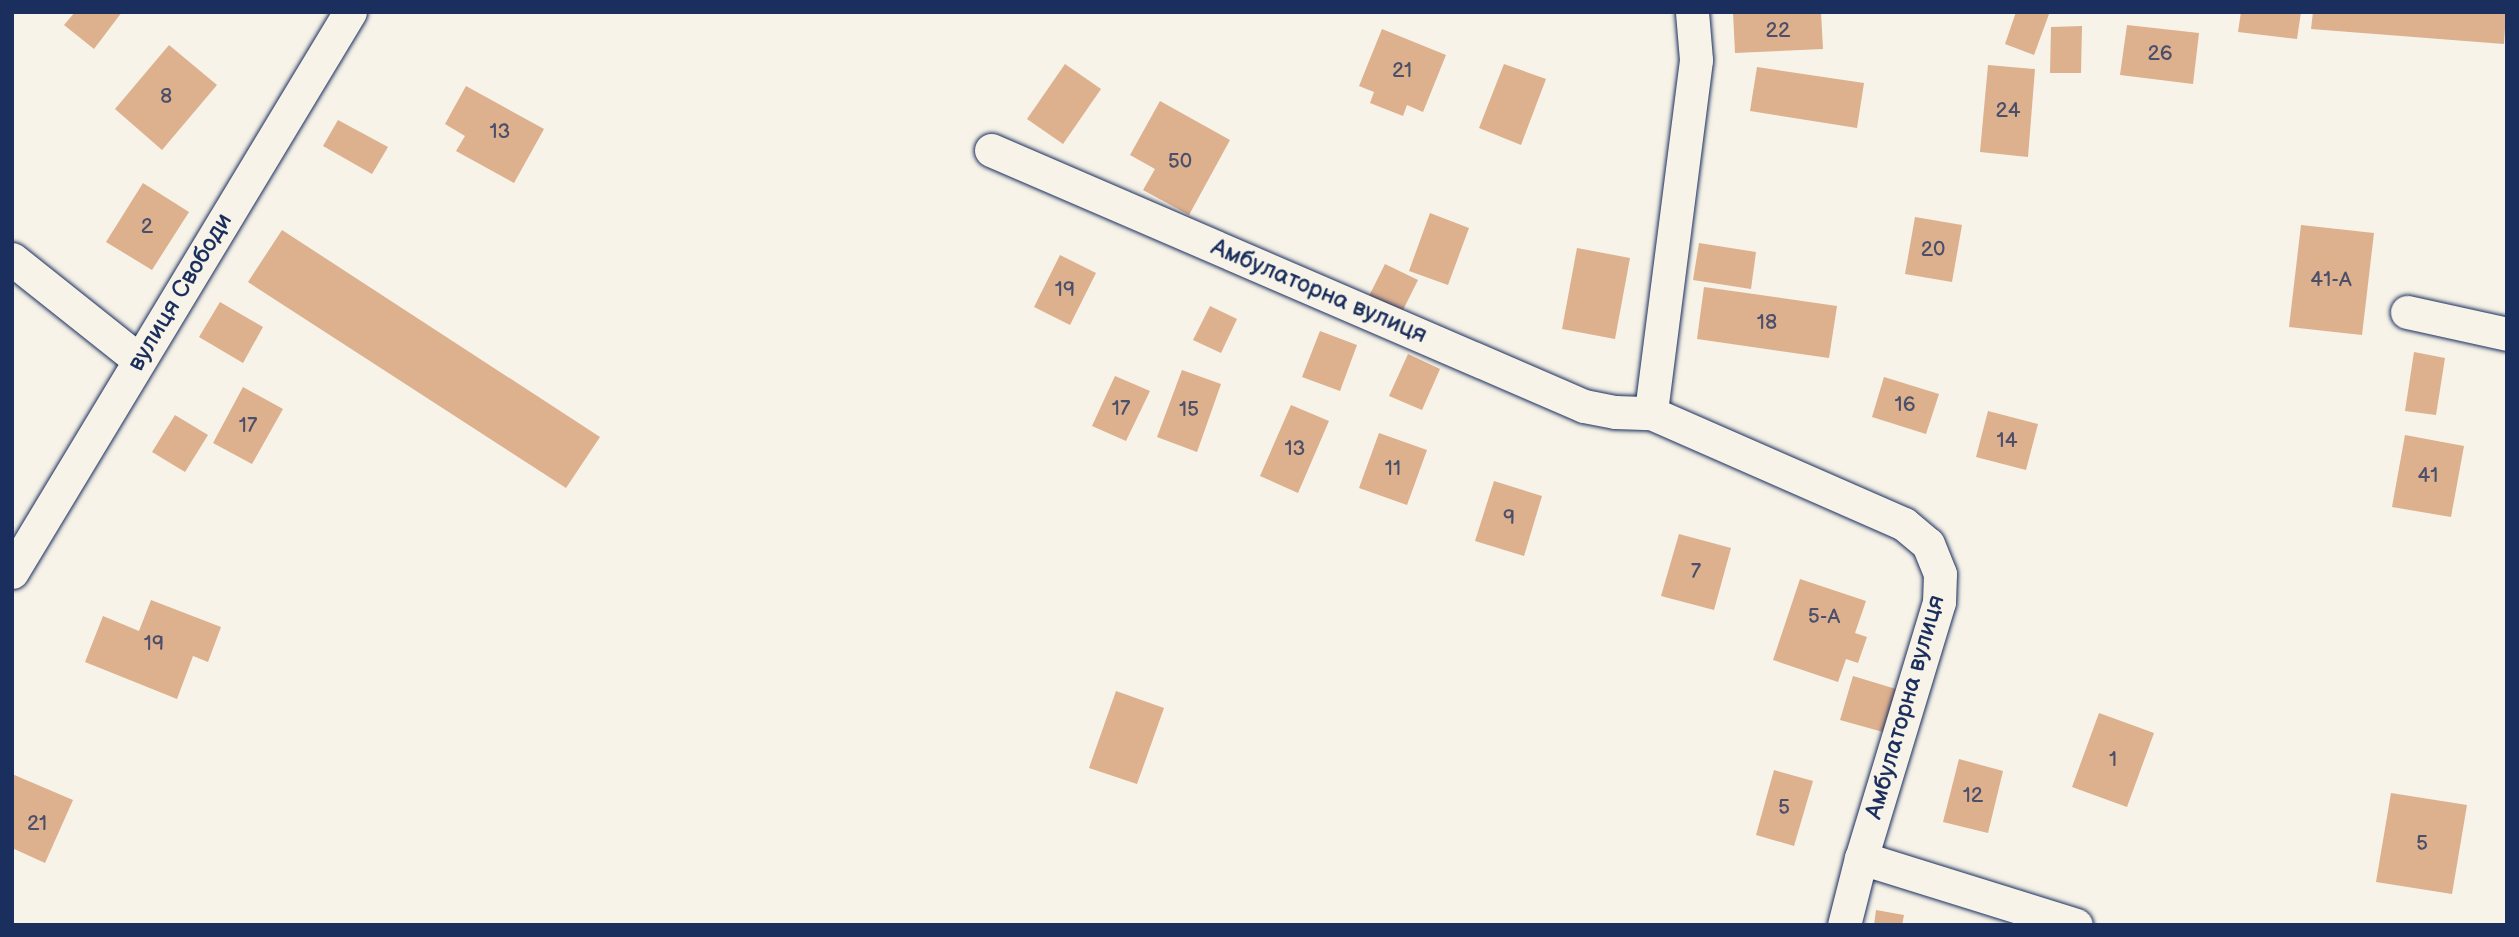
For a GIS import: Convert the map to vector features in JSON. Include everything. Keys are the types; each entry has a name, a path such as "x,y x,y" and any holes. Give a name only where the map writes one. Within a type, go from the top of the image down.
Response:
{"street":[{"name":"вулиця Свободи","path":"12,572 350,12"},
{"path":"1651,413 1696,60 1692,12"},
{"name":"Амбулаторна вулиця","path":"991,150 1584,406 1615,412 1651,413 1904,524 1928,544 1940,574 1939,602 1861,858 1844,925"},
{"path":"12,259 139,360"},
{"path":"2407,312 2507,334"},
{"path":"1861,858 2076,925"}],"building":[{"path":"75,12 122,12 94,49 64,25"},
{"path":"1733,12 1821,12 1823,49 1735,53"},
{"path":"2016,12 2049,14 2034,55 2005,44"},
{"path":"2241,12 2301,12 2297,39 2238,32"},
{"path":"2313,12 2506,12 2504,44 2311,29"},
{"path":"2127,25 2199,33 2193,84 2120,75"},
{"path":"2082,26 2081,73 2050,73 2051,27"},
{"path":"1382,29 1446,55 1423,112 1407,105 1403,116 1370,103 1374,92 1359,86"},
{"path":"169,45 217,85 162,150 115,109"},
{"path":"1065,64 1101,89 1063,144 1027,119"},
{"path":"1504,64 1546,79 1521,145 1479,128"},
{"path":"1988,65 2035,69 2028,157 1980,152"},
{"path":"1757,67 1864,83 1857,128 1750,111"},
{"path":"466,86 544,129 514,183 456,151 465,136 445,124"},
{"path":"1160,101 1230,140 1189,215 1143,190 1155,169 1130,155"},
{"path":"338,120 388,147 372,174 323,146"},
{"path":"143,183 189,212 152,270 106,242"},
{"path":"1430,213 1469,228 1448,285 1409,271"},
{"path":"1915,217 1962,225 1952,282 1905,274"},
{"path":"2301,225 2374,233 2362,335 2289,327"},
{"path":"282,230 600,437 566,488 248,282"},
{"path":"1699,243 1756,252 1751,289 1693,280"},
{"path":"1577,248 1630,258 1615,339 1562,329"},
{"path":"1060,255 1096,273 1070,325 1034,307"},
{"path":"1385,264 1418,280 1400,316 1367,300"},
{"path":"1704,287 1837,306 1829,358 1697,339"},
{"path":"220,302 263,327 243,363 199,337"},
{"path":"1210,306 1237,319 1221,353 1193,340"},
{"path":"1320,331 1357,345 1340,391 1302,377"},
{"path":"2414,352 2445,358 2436,415 2405,411"},
{"path":"1408,354 1440,369 1422,410 1389,396"},
{"path":"1182,370 1221,384 1197,452 1157,437"},
{"path":"1115,376 1150,391 1126,441 1092,426"},
{"path":"1884,377 1939,394 1926,434 1872,417"},
{"path":"243,387 283,409 252,464 213,443"},
{"path":"1291,405 1329,421 1298,493 1260,476"},
{"path":"1988,411 2038,424 2026,470 1976,457"},
{"path":"175,415 208,435 185,472 152,452"},
{"path":"1379,433 1427,450 1407,505 1359,488"},
{"path":"2405,435 2464,446 2451,517 2392,507"},
{"path":"1494,481 1542,496 1524,556 1475,541"},
{"path":"1679,534 1731,548 1714,610 1661,596"},
{"path":"1800,579 1866,601 1855,633 1867,637 1858,663 1846,659 1838,682 1773,660"},
{"path":"151,600 221,627 208,662 193,656 177,699 85,662 103,616 139,631"},
{"path":"1853,676 1896,689 1883,732 1840,720"},
{"path":"1116,691 1164,708 1137,784 1089,768"},
{"path":"2099,713 2154,733 2127,807 2072,787"},
{"path":"1959,759 2003,771 1988,833 1943,822"},
{"path":"1774,770 1813,781 1794,846 1756,835"},
{"path":"12,774 73,800 45,863 12,848"},
{"path":"2391,793 2467,805 2452,894 2376,882"},
{"path":"1876,910 1904,915 1902,925 1874,925"}]}
